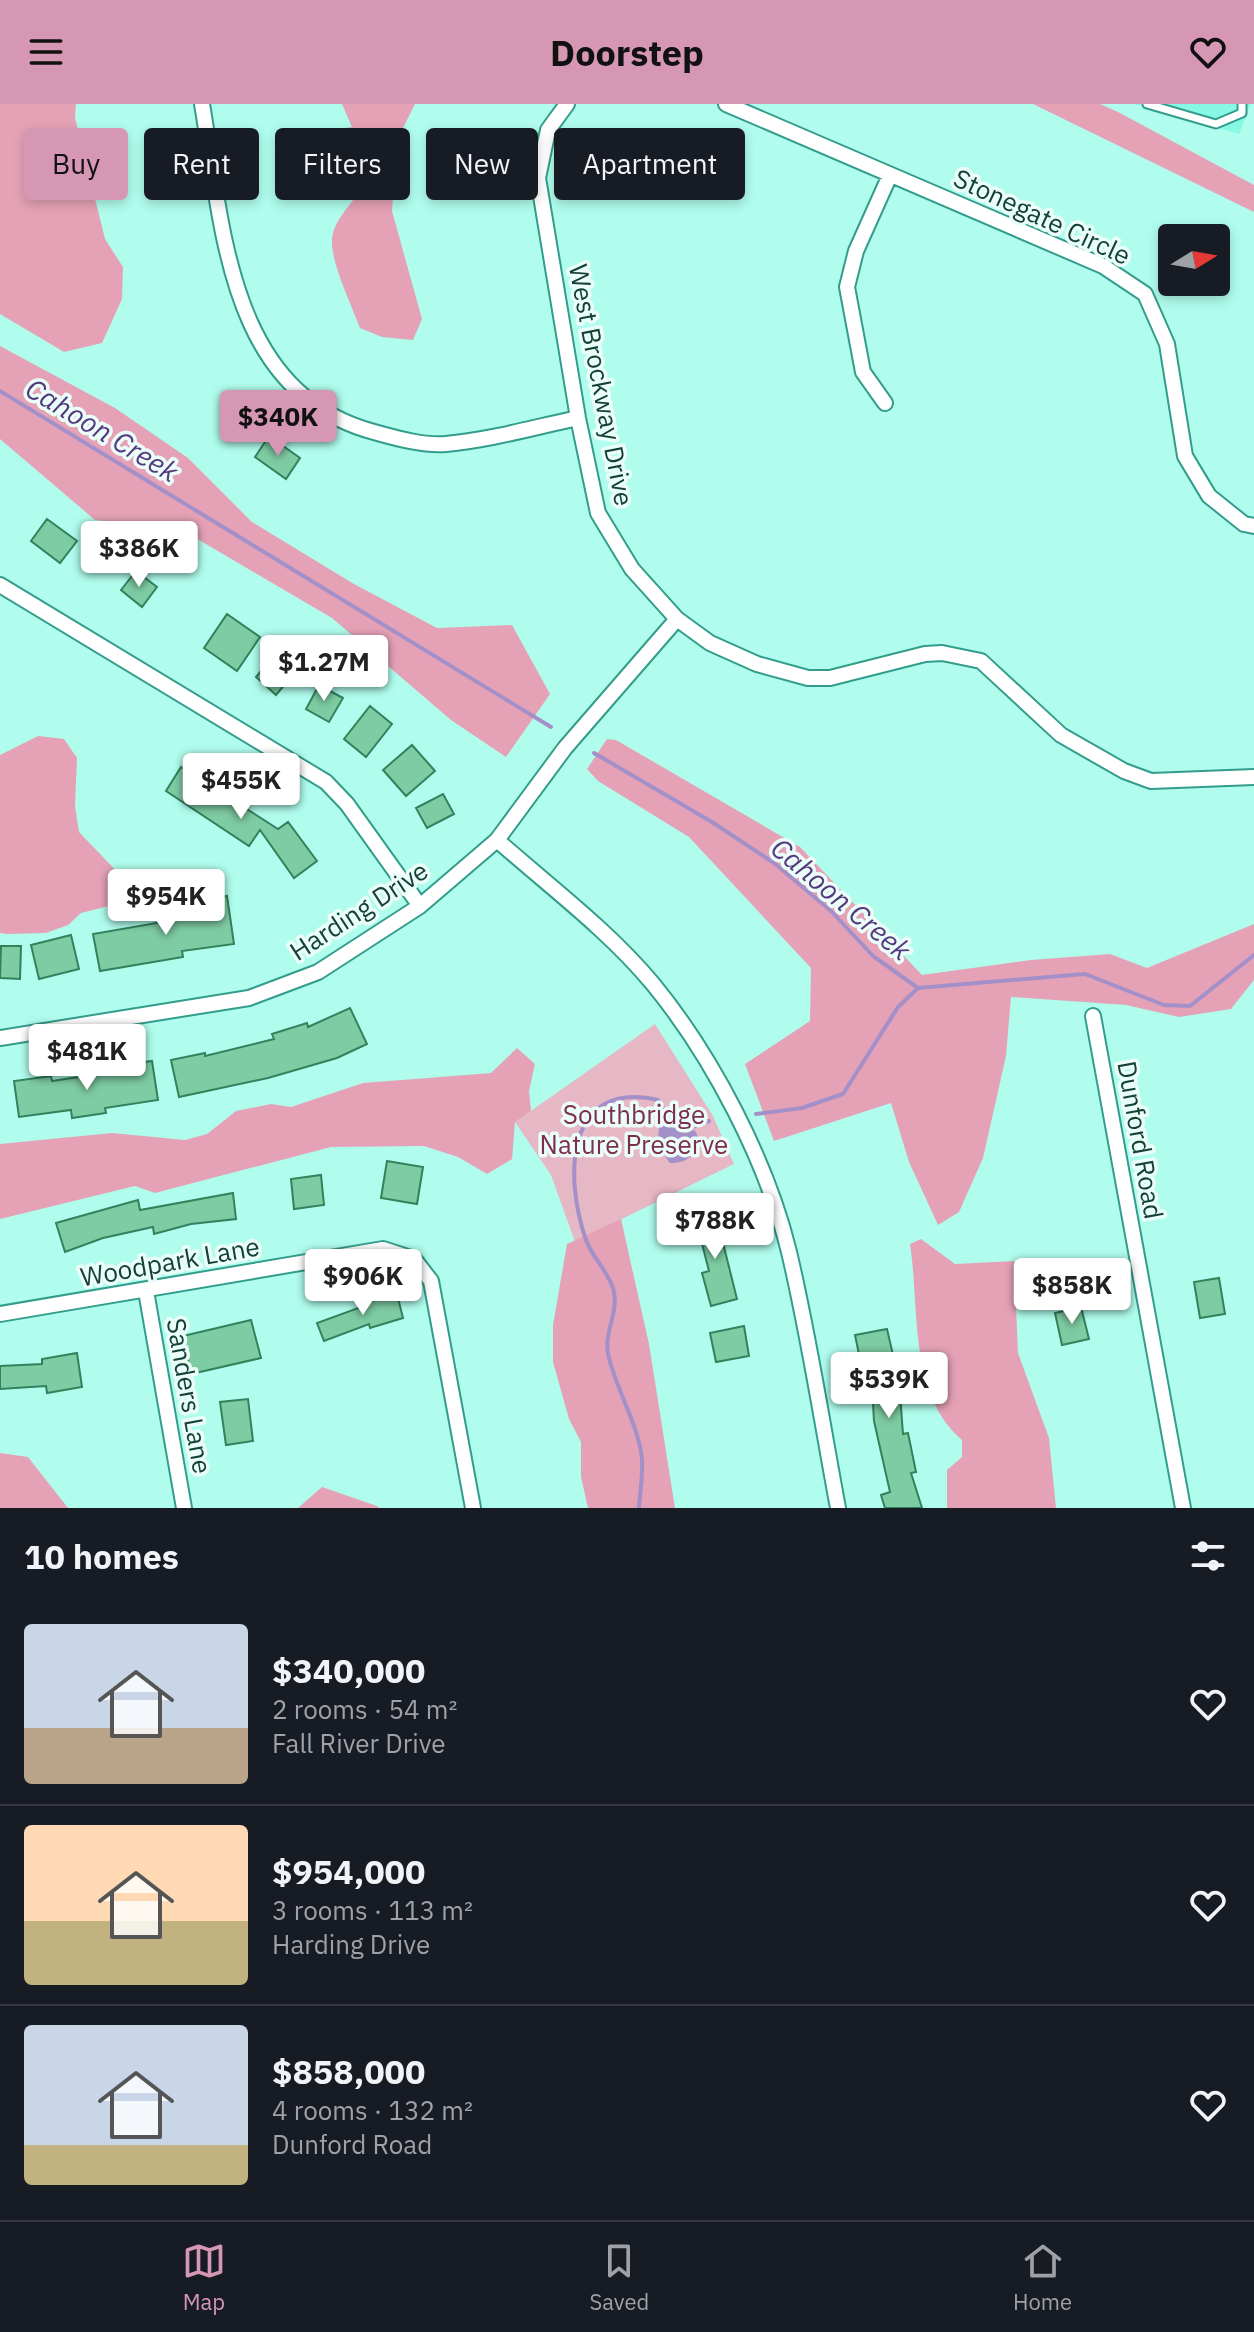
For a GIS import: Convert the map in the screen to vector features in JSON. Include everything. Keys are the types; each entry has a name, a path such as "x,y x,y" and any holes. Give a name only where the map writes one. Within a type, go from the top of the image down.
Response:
{"street":[{"path":"202,104 239,301 261,350 299,392 331,415 360,428 444,444 578,418"},
{"name":"West Brockway Drive","path":"567,104 548,130 538,178 578,418 598,513 632,569 677,619 710,643 757,664 808,678 839,676 925,654 981,661 1061,735 1124,771 1151,781 1254,777"},
{"path":"726,104 890,175 856,251 847,287 863,372 885,403"},
{"name":"Stonegate Circle","path":"890,175 1103,266 1145,294 1167,344 1185,456 1209,496 1244,524 1254,526"},
{"path":"0,585 326,782 347,804 420,906"},
{"name":"Harding Drive","path":"0,1038 249,998 318,972 420,906 497,840 565,748 677,619"},
{"path":"497,840 599,929 653,984 722,1085 764,1177 789,1250 838,1508"},
{"name":"Dunford Road","path":"1093,1016 1183,1508"},
{"name":"Woodpark Lane","path":"0,1314 383,1249 414,1259 431,1281 473,1508"},
{"name":"Sanders Lane","path":"146,1291 184,1508"}],"lane":[{"path":"1147,104 1216,124 1242,113 1242,104"}],"shaded area":[{"path":"0,104 76,104 77,128 24,128 24,200 95,200 105,239 123,267 122,299 102,343 64,352 0,314"},
{"path":"342,104 415,104 403,128 345,128 352,127"},
{"path":"1033,104 1100,104 1118,112 1254,185 1254,212"},
{"path":"1135,104 1251,104 1239,134"},
{"path":"353,200 393,200 392,211 422,319 413,340 382,337 360,328 338,272 333,250 334,229"},
{"path":"0,346 115,408 188,458 252,522 354,584 437,628 512,625 550,694 506,757 451,720 332,618 182,530 95,520 0,439"},
{"path":"38,736 64,739 77,758 75,806 79,832 124,879 121,903 81,913 68,925 46,933 0,933 0,755"},
{"path":"607,739 616,740 800,847 922,975 1031,960 1110,954 1147,968 1254,924 1254,980 1231,1009 1179,1017 1126,1005 1011,997 1006,1056 983,1158 959,1212 938,1225 909,1162 891,1103 774,1141 745,1064 810,1021 811,968 689,837 598,781 587,769"},
{"path":"517,1048 535,1064 529,1091 531,1111 515,1122 512,1159 487,1174 458,1157 424,1146 331,1147 155,1193 135,1186 0,1219 0,1144 112,1133 185,1140 207,1134 236,1111 271,1104 291,1107 363,1083 491,1073"},
{"path":"675,1114 696,1132 699,1141 689,1158 670,1163 663,1153 659,1131 662,1119"},
{"path":"621,1219 649,1344 675,1508 588,1508 581,1477 581,1442 569,1419 553,1362 553,1325 567,1244"},
{"path":"921,1239 955,1264 1014,1261 1018,1353 1049,1438 1056,1508 947,1508 947,1470 962,1457 962,1440 945,1421 932,1399 924,1374 910,1244"},
{"path":"0,1453 28,1457 68,1508 0,1508"},
{"path":"322,1487 377,1506 379,1508 298,1508"}],"green space":[{"name":"Southbridge Nature Preserve","path":"655,1024 713,1116 734,1164 575,1242 551,1175 515,1122"}],"building":[{"path":"269,436 300,458 286,479 255,457"},
{"path":"47,519 77,541 60,563 31,541"},
{"path":"136,571 157,587 142,607 121,590"},
{"path":"227,614 260,637 237,671 204,648"},
{"path":"277,652 297,670 276,695 256,677"},
{"path":"319,685 343,698 329,722 306,709"},
{"path":"370,706 392,724 366,757 344,739"},
{"path":"412,745 435,771 406,796 383,770"},
{"path":"181,767 278,829 288,822 317,861 294,878 260,830 249,846 166,791"},
{"path":"443,794 454,814 427,828 416,808"},
{"path":"227,896 234,944 182,951 183,957 100,971 93,934 197,916 195,901"},
{"path":"71,935 79,969 39,979 31,945"},
{"path":"1,946 21,946 20,979 0,978"},
{"path":"350,1008 367,1044 337,1058 268,1078 179,1097 171,1060 205,1053 205,1056 274,1039 272,1034 307,1023 308,1027"},
{"path":"152,1061 158,1100 105,1108 106,1113 72,1118 71,1110 19,1117 14,1081 51,1076 52,1081 118,1071 117,1066"},
{"path":"387,1161 423,1167 417,1204 381,1198"},
{"path":"321,1175 324,1205 294,1209 291,1179"},
{"path":"233,1193 236,1219 191,1224 154,1234 153,1227 103,1238 65,1252 56,1223 138,1200 140,1210"},
{"path":"715,1211 737,1299 711,1306 702,1273 709,1271 695,1216"},
{"path":"1219,1278 1225,1314 1200,1318 1194,1282"},
{"path":"397,1294 403,1318 370,1328 369,1324 324,1341 317,1323 364,1306 363,1303"},
{"path":"1081,1307 1089,1339 1062,1345 1055,1313"},
{"path":"251,1320 261,1358 191,1374 183,1336"},
{"path":"744,1326 749,1356 716,1362 710,1333"},
{"path":"887,1329 899,1381 903,1434 908,1433 916,1472 911,1473 922,1508 885,1508 881,1495 890,1492 874,1421 871,1367 862,1369 855,1335"},
{"path":"77,1353 82,1387 47,1393 46,1386 0,1389 0,1366 42,1364 42,1359"},
{"path":"248,1399 253,1441 226,1445 220,1402"}],"waterway":[{"name":"Cahoon Creek","path":"0,391 551,727"},
{"name":"Cahoon Creek","path":"594,753 712,822 774,863 831,911 873,956 918,988 1085,974 1164,1005 1190,1006 1254,955"},
{"path":"756,1114 802,1108 843,1094 898,1007 918,988"},
{"path":"639,1508 640,1446 608,1354 615,1296 610,1281 586,1240 575,1189 575,1162 579,1138 589,1118 604,1104 627,1097 658,1100 671,1121"},
{"path":"687,1129 709,1121"}]}
